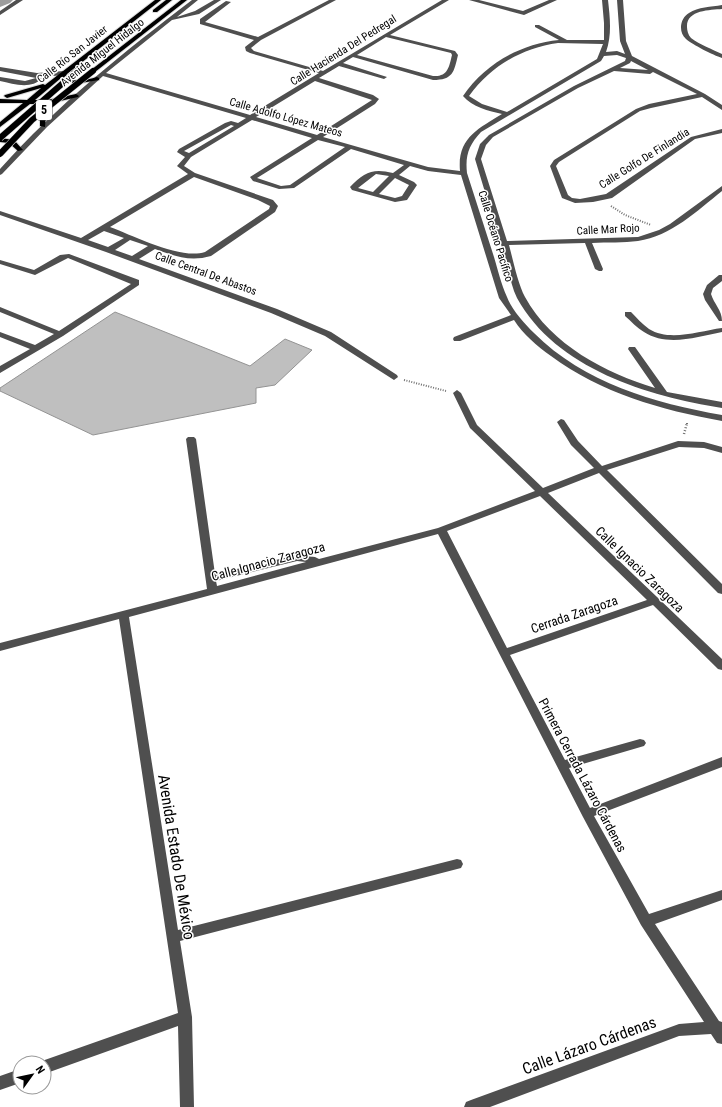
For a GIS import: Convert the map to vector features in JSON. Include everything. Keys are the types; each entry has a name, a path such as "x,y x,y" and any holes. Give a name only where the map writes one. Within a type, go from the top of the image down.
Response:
{"main road":[{"name":"Calle Río San Javier","path":"0,125 51,83 158,0"},
{"name":"Avenida Miguel Hidalgo","path":"0,139 80,69 169,0"},
{"name":"Avenida Miguel Hidalgo","path":"0,154 8,142 34,119 184,0"},
{"path":"64,73 63,77 71,81 84,82 99,77"},
{"path":"7,96 32,90 51,83"},
{"path":"0,95 27,103 41,111 43,114 43,126"},
{"path":"0,101 27,103 47,102 76,96"},
{"path":"0,139 13,141 17,144 20,150"}],"street":[{"path":"0,13 20,0"},
{"path":"0,173 43,126 76,96 195,0"},
{"path":"171,19 195,14 220,0 228,2 202,20 202,23 260,39"},
{"path":"324,73 248,50 248,47 333,0"},
{"name":"Calle Hacienda Del Pedregal","path":"193,174 180,166 189,156 386,34 446,0"},
{"path":"472,0 524,13 554,0"},
{"name":"Calle Océano Pacífico","path":"605,0 607,42 603,54 592,66 479,131 467,143 462,158 464,172 503,298 514,317 535,340 558,358 613,388 676,409 722,418"},
{"path":"620,0 623,41 629,57"},
{"path":"718,0 722,3"},
{"path":"722,7 691,13 685,17 683,22 686,36 690,40 722,56"},
{"path":"537,26 565,41"},
{"path":"352,56 434,78 449,75 455,55 453,52 386,34"},
{"path":"508,114 468,100 466,96 468,92 501,60 524,48 541,43 565,41 607,42"},
{"path":"603,54 617,53 629,57 703,95 722,108"},
{"name":"Calle Océano Pacífico","path":"629,57 628,62 622,66 576,87 491,136 483,144 478,159 521,297 537,320 556,340 576,355 630,383 663,393 722,405"},
{"path":"339,64 384,77"},
{"path":"592,66 598,70 634,70 663,75"},
{"path":"0,69 37,75 64,73"},
{"path":"0,79 29,83 36,82 39,78 37,75"},
{"name":"Calle Adolfo López Mateos","path":"99,77 251,118 428,169 464,172"},
{"path":"315,79 371,96 376,99 373,103 253,177 255,180 281,188 292,187 350,147"},
{"name":"Calle Golfo De Finlandia","path":"703,95 649,106 638,110 556,161 553,166 568,199 574,201 609,196 693,138 722,131"},
{"path":"374,195 393,176 409,164"},
{"path":"375,172 393,176 412,183 413,185 404,198 395,200 374,195 354,190 354,187 375,172"},
{"path":"82,241 193,174 261,198 270,202 274,206 272,210 208,254 199,257 189,258 104,228"},
{"name":"Calle Mar Rojo","path":"503,243 638,239 648,237 668,229 722,188"},
{"name":"Calle Central De Abastos","path":"0,213 109,250 274,311 328,334 394,377"},
{"path":"109,250 130,237"},
{"path":"588,241 599,269"},
{"path":"133,259 154,246"},
{"path":"0,262 35,273 63,257 68,256 82,260 136,282 135,285 60,334 0,370"},
{"path":"722,277 710,287 707,294 709,300 722,319"},
{"path":"0,310 60,334"},
{"path":"628,314 648,332 663,337 669,338 722,330"},
{"path":"457,339 514,317"},
{"path":"0,334 35,348"},
{"path":"632,349 663,393"},
{"path":"457,393 473,426 539,491"},
{"path":"561,422 574,443 599,470 722,590"},
{"path":"191,439 212,590"},
{"name":"Calle Ignacio Zaragoza","path":"0,647 441,530 539,491 678,444 704,445 722,450"},
{"name":"Calle Ignacio Zaragoza","path":"539,491 722,666"},
{"name":"Primera Cerrada Lázaro Cárdenas","path":"441,530 587,814 646,921 719,1031"},
{"path":"210,579 298,558 321,561"},
{"name":"Cerrada Zaragoza","path":"503,653 654,602"},
{"name":"Avenida Estado De México","path":"123,614 184,1018 187,1107"},
{"path":"562,766 640,743"},
{"path":"587,814 722,762"},
{"path":"172,937 458,864"},
{"path":"646,921 722,895"},
{"path":"52,1064 184,1018"},
{"name":"Calle Lázaro Cárdenas","path":"471,1107 678,1030 719,1031"},
{"path":"0,1083 12,1079"}],"path":[{"path":"601,198 625,216 637,221 668,229"},
{"path":"394,377 435,389 457,393"},
{"path":"684,435 685,427"}],"building":[{"path":"115,312 250,366 285,339 312,350 275,385 256,388 256,403 93,435 0,391 0,388"}],"waterway":[{"path":"0,2 5,0"}]}
